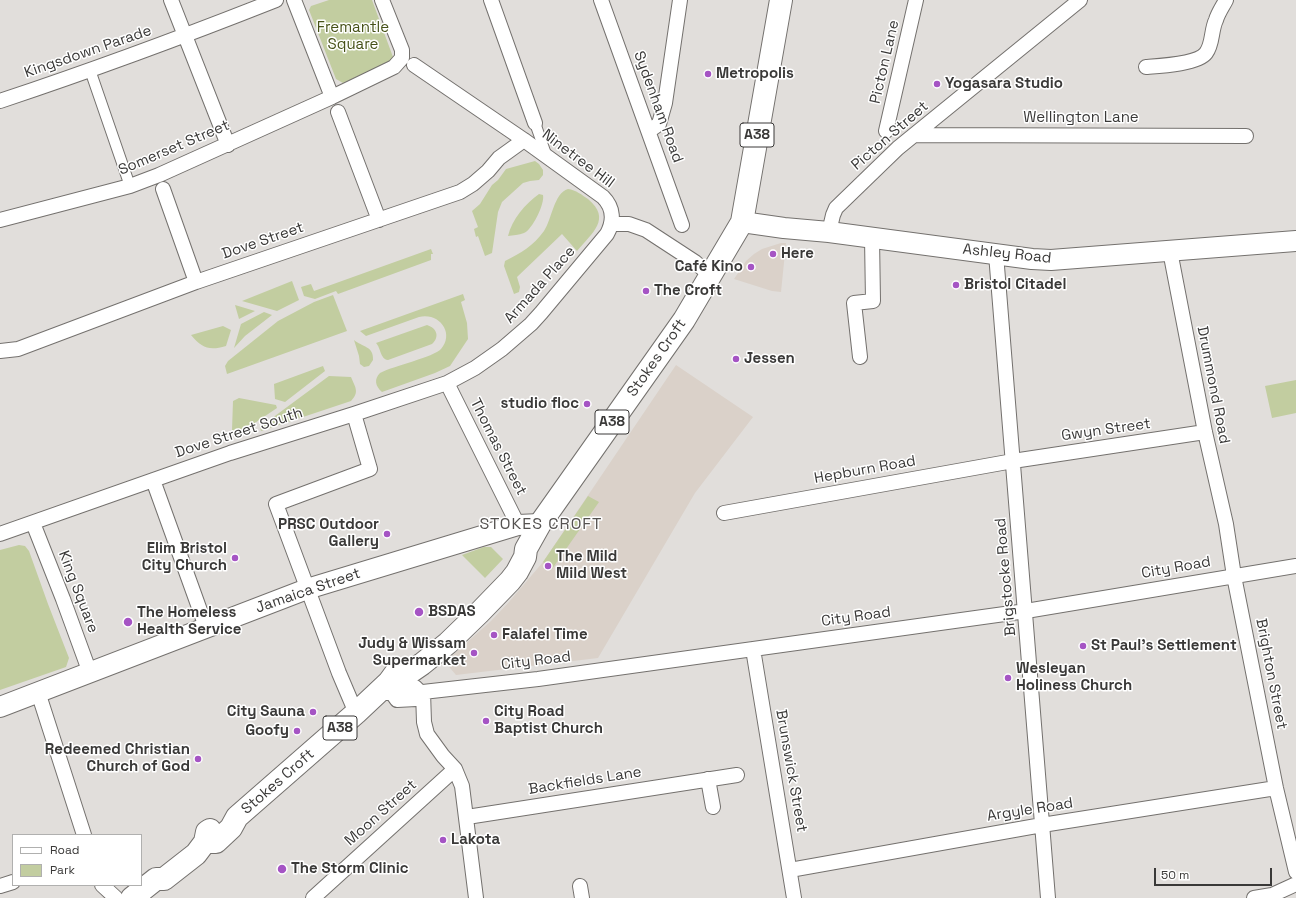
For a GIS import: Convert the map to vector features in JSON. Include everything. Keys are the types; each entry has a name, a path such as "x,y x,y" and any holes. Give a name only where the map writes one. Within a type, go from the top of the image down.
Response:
{"main road":[{"name":"A38","path":"742,222 781,0"},
{"name":"Ashley Road","path":"742,222 1032,259 1051,260 1296,241"},
{"name":"Stokes Croft","path":"159,889 201,848 216,842 231,828 237,817 356,713 448,643 510,581 525,557 526,549 540,524 684,320 742,222"},
{"name":"Jamaica Street","path":"0,707 307,589 518,525 540,524"},
{"name":"A38","path":"132,898 156,879 159,889"}],"street":[{"path":"171,0 228,144"},
{"path":"186,35 276,0"},
{"path":"294,0 332,98 394,67 402,58 402,50 382,0"},
{"path":"491,0 547,157"},
{"name":"Sydenham Road","path":"601,0 682,225"},
{"path":"649,131 658,124 665,103 680,0"},
{"name":"Picton Lane","path":"886,131 916,0"},
{"name":"Picton Street","path":"829,232 836,208 898,148 1080,0"},
{"path":"1146,67 1176,65 1202,57 1208,48 1215,20 1226,0"},
{"name":"Kingsdown Parade","path":"0,101 186,35"},
{"path":"402,58 414,65"},
{"name":"Ninetree Hill","path":"414,65 524,140 606,201 612,214 612,224"},
{"path":"90,70 130,186"},
{"name":"Somerset Street","path":"0,220 130,186 159,175 332,98"},
{"path":"338,112 379,220"},
{"name":"Wellington Lane","path":"915,134 1246,136"},
{"name":"Dove Street","path":"0,351 18,349 196,282 449,196 467,188 483,176 499,158 524,140"},
{"path":"159,175 196,282"},
{"path":"612,224 629,224 646,230 695,262 711,276"},
{"name":"Armada Place","path":"486,361 515,338 541,313 607,234 612,224"},
{"path":"860,358 854,303 873,301 872,238"},
{"name":"Drummond Road","path":"1170,251 1204,432 1226,524 1234,576"},
{"name":"Brigstocke Road","path":"996,254 1048,898"},
{"name":"Dove Street South","path":"0,534 234,452 447,383 486,361"},
{"name":"Thomas Street","path":"447,383 518,525"},
{"path":"354,414 370,469 276,504 339,673 356,713"},
{"name":"Gwyn Street","path":"1013,461 1204,432"},
{"name":"Hepburn Road","path":"724,513 1013,461"},
{"path":"153,480 206,627"},
{"name":"King Square","path":"33,523 90,673"},
{"name":"City Road","path":"387,689 415,687 421,692 538,679 1026,611 1296,566"},
{"name":"Brighton Street","path":"1234,576 1276,788 1296,872"},
{"name":"Brunswick Street","path":"752,649 794,898"},
{"path":"38,692 84,834"},
{"path":"421,692 424,722 427,734 443,756 455,769 462,786 476,898"},
{"name":"Moon Street","path":"313,898 455,769"},
{"name":"Backfields Lane","path":"467,817 737,774"},
{"path":"708,779 713,807"},
{"name":"Argyle Road","path":"790,870 1042,825 1276,788"},
{"path":"0,886 12,882"},
{"path":"1254,898 1272,896 1296,884"},
{"path":"103,886 116,898"}],"shaded area":[{"name":"Café Kino","path":"781,243 786,243 781,292 772,291 734,279 746,261 754,254 762,249"},
{"path":"676,365 753,417 695,493 598,658 456,675 445,662 491,621 543,562"}],"green space":[{"name":"Fremantle Square","path":"329,0 372,0 393,57 391,61 343,83 336,79 309,10 311,6"},
{"path":"535,161 543,170 543,175 539,180 523,183 502,202 498,212 492,253 485,256 478,236 476,237 474,229 478,227 472,211 480,204 492,185 498,180 506,169"},
{"path":"568,189 574,190 581,194 595,206 599,213 597,226 577,251 562,234 517,277 520,287 519,292 514,294 504,266 505,261 526,249 536,241 547,226 559,196 563,191"},
{"path":"539,194 543,195 542,204 531,227 524,233 508,236 520,212"},
{"path":"431,249 433,254 431,254 431,260 338,294 336,291 315,299 304,296 301,287 311,284 314,291"},
{"path":"292,281 299,300 277,311 242,301"},
{"path":"463,294 465,300 461,302 467,323 468,339 450,366 382,392 376,382 380,373 430,355 441,349 445,343 446,337 443,325 433,318 426,316 419,317 366,336 360,331"},
{"path":"333,295 347,331 227,374 225,366 228,361 278,321 314,302"},
{"path":"235,305 255,311 239,319"},
{"path":"264,312 272,315 245,336 234,348 241,324"},
{"path":"427,325 435,330 437,336 432,344 388,360 383,358 376,343"},
{"path":"223,326 231,330 226,346 210,348 202,346 191,335"},
{"path":"354,340 370,349 372,352 373,360 369,366 364,367 360,364"},
{"path":"323,366 325,371 285,402 275,399 274,384"},
{"path":"329,376 351,377 356,392 351,401 261,431 260,427"},
{"path":"1296,380 1296,413 1272,418 1265,386"},
{"path":"239,398 276,405 277,408 237,435 232,430 233,401"},
{"path":"588,496 599,502 552,569 543,562"},
{"path":"19,545 25,546 29,551 69,658 66,667 0,690 0,550"},
{"path":"484,547 491,547 503,559 485,578 462,555"}],"place":[{"name":"Metropolis","path":"708,74"},
{"name":"Yogasara Studio","path":"937,84"},
{"name":"Here","path":"773,254"},
{"name":"Café Kino","path":"751,267"},
{"name":"Bristol Citadel","path":"956,285"},
{"name":"The Croft","path":"646,291"},
{"name":"Jessen","path":"736,359"},
{"name":"studio floc","path":"587,404"},
{"name":"PRSC Outdoor Gallery","path":"387,534"},
{"name":"Elim Bristol City Church","path":"235,558"},
{"name":"The Mild Mild West","path":"548,566"},
{"name":"BSDAS","path":"419,612"},
{"name":"The Homeless Health Service","path":"128,622"},
{"name":"Falafel Time","path":"494,635"},
{"name":"St Paul's Settlement","path":"1083,646"},
{"name":"Judy & Wissam Supermarket","path":"474,653"},
{"name":"Wesleyan Holiness Church","path":"1008,678"},
{"name":"City Sauna","path":"313,712"},
{"name":"City Road Baptist Church","path":"486,721"},
{"name":"Goofy","path":"297,731"},
{"name":"Redeemed Christian Church of God","path":"198,759"},
{"name":"Lakota","path":"443,840"},
{"name":"The Storm Clinic","path":"282,869"}],"district":[{"name":"STOKES CROFT","path":"541,525"}]}
